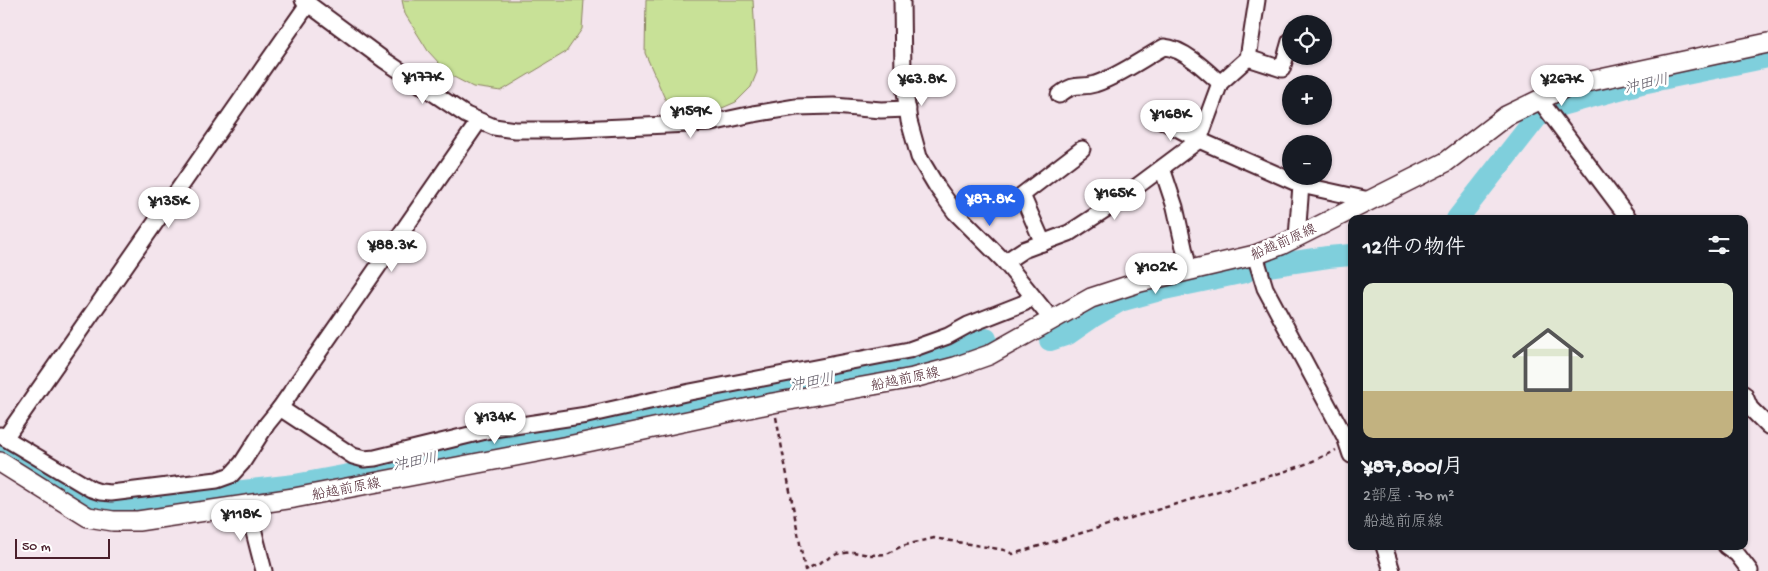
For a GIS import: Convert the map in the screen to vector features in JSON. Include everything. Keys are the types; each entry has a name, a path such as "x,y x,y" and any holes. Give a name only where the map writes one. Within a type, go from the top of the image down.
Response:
{"main road":[{"name":"船越前原線","path":"0,462 88,517 113,522 138,521 294,498 403,478 773,403 913,378 990,355 1091,298 1140,282 1255,255 1297,237 1446,162 1506,116 1568,86 1768,43"}],"street":[{"path":"902,0 903,76 909,121 919,157 955,212 1005,262 1052,320"},
{"path":"1005,262 1023,250 1069,233 1199,140 1220,83 1248,58 1257,0"},
{"path":"479,121 267,424 242,463 231,475 217,480 111,493 100,492 91,489 2,436 305,2 414,81 466,115 494,127 515,130 556,130 711,123 796,107 834,106 881,110 908,109"},
{"path":"1059,95 1070,86 1094,84 1119,73 1164,47 1172,47 1220,83"},
{"path":"1248,58 1282,70 1283,65"},
{"path":"1538,99 1626,215"},
{"path":"1156,117 1199,140 1282,177"},
{"path":"1043,242 1022,195 1082,149"},
{"path":"1162,168 1175,207 1189,270"},
{"path":"1297,237 1301,185 1369,200"},
{"path":"1255,255 1265,288 1348,441"},
{"path":"280,408 354,456 375,458 494,430 587,415 690,392 909,350 948,336 968,325 1024,302 1031,296"},
{"path":"1748,403 1750,408 1768,426"},
{"path":"247,505 264,571"},
{"path":"1385,550 1392,571"},
{"path":"1732,550 1750,571"}],"path":[{"path":"773,403 805,570 837,554 853,552 869,555 887,554 902,546 934,538 1004,550 1013,554 1239,484 1288,471 1320,459 1348,444"}],"green space":[{"path":"402,0 584,0 582,29 566,52 501,91 473,87 450,75 428,51 405,14"},
{"path":"646,0 753,0 757,72 751,87 736,102 706,115 688,118 669,108 645,53"}],"waterway":[{"name":"沖田川","path":"1460,215 1537,117 1554,107 1642,83 1768,57"},
{"name":"沖田川","path":"1268,266 1348,255"},
{"name":"沖田川","path":"1050,340 1068,334 1120,301 1164,289 1245,272"},
{"name":"沖田川","path":"0,449 83,501 99,507 295,485 434,459 949,354 966,344 986,339"}]}
